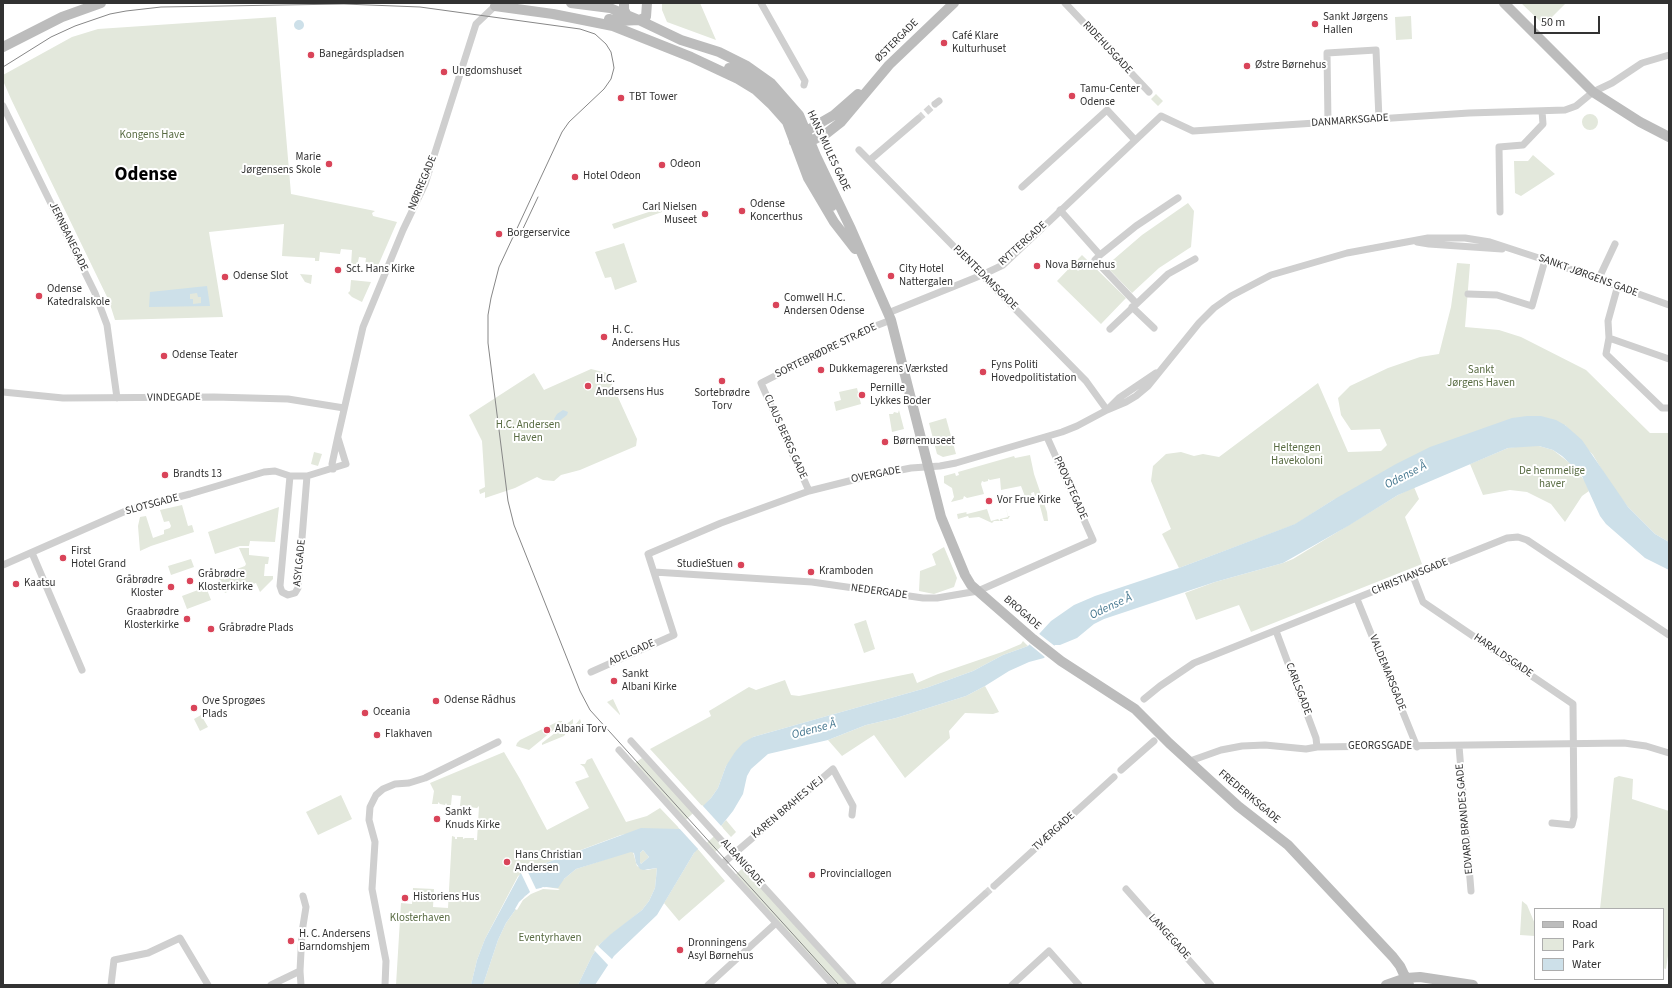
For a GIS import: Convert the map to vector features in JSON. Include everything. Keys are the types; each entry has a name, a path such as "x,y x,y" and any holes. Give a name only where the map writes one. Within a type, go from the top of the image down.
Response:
{"street":[{"path":"3,47 62,17 101,3"},
{"name":"HANS MULES GADE","path":"570,3 613,6 632,19 665,33 720,52 747,66 771,83 799,115 804,131 811,141 816,156 851,229 890,317 928,467"},
{"path":"624,3 624,10 632,19 640,35"},
{"path":"497,5 553,14 570,10 618,21 646,17 646,3"},
{"path":"761,3 805,81 804,85"},
{"name":"ØSTERGADE","path":"794,142 811,141 827,133 840,122 888,65 954,3"},
{"name":"RIDEHUSGADE","path":"1065,3 1148,92"},
{"path":"1504,3 1593,92 1640,122 1669,137"},
{"name":"NØRREGADE","path":"344,408 363,327 403,230 425,184 476,24 497,5"},
{"name":"HANS MULES GADE","path":"553,14 613,26 640,35 691,56 738,79 756,90 771,104 786,122 808,178 821,202 864,260"},
{"path":"1328,122 1327,52 1376,50 1379,119"},
{"name":"DANMARKSGADE","path":"1161,116 1193,131 1379,119 1565,110 1576,106 1593,92 1612,83 1642,63 1669,55"},
{"path":"691,56 743,73 752,78 778,101 804,131"},
{"name":"ØSTERGADE","path":"794,142 804,131 834,116 859,93 876,81"},
{"name":"JERNBANEGADE","path":"3,106 95,293 107,325 117,398"},
{"path":"1022,187 1107,110 1135,140"},
{"path":"1500,212 1499,147 1523,145 1543,124 1542,110"},
{"name":"RYTTERGADE","path":"890,317 1003,265 1161,116"},
{"path":"870,160 918,119"},
{"path":"794,142 802,146 807,152 828,202 851,229"},
{"name":"PJENTEDAMSGADE","path":"859,150 1086,381 1107,410"},
{"path":"1154,328 1095,260 1136,226 1178,198"},
{"path":"1060,210 1100,255"},
{"name":"SANKT JØRGENS GADE","path":"1107,410 1119,398 1161,369 1172,358 1199,323 1214,308 1263,279 1301,265 1347,253 1416,242 1496,250 1506,249 1599,278 1669,305"},
{"path":"1599,278 1615,244"},
{"path":"1110,329 1168,274 1195,259"},
{"path":"1468,294 1497,296 1532,306 1545,260"},
{"path":"1618,285 1608,321 1609,338 1606,354 1662,408 1669,408"},
{"name":"SORTEBRØDRE STRÆDE","path":"761,383 890,317"},
{"path":"1609,338 1669,359"},
{"name":"CLAUS BERGS GADE","path":"761,383 809,491"},
{"name":"VINDEGADE","path":"3,392 63,398 214,397 288,399 344,408"},
{"path":"333,469 332,464 344,408"},
{"name":"OVERGADE","path":"654,572 648,554 721,522 809,491 856,478 911,468 956,463 1047,437 1078,426 1107,410"},
{"path":"307,476 346,464 338,436"},
{"name":"PROVSTEGADE","path":"1047,437 1093,540"},
{"name":"BROGADE","path":"928,467 942,517 965,575 978,591 1051,653"},
{"name":"SLOTSGADE","path":"3,565 128,510 190,494 264,472 275,471 290,476 307,476"},
{"name":"ASYLGADE","path":"290,476 280,586 282,592 290,595 297,591 298,588 307,476"},
{"name":"CHRISTIANSGADE","path":"1144,699 1160,686 1194,663 1507,538 1527,540 1669,635"},
{"name":"NEDERGADE","path":"654,572 812,582 924,598 937,598 978,591 1093,540"},
{"path":"32,553 82,670"},
{"name":"ADELGADE","path":"591,672 674,635 654,572"},
{"name":"HARALDSGADE","path":"1412,576 1423,602 1572,704 1573,744"},
{"name":"VALDEMARSGADE","path":"1357,599 1417,747"},
{"name":"CARLSGADE","path":"1276,631 1316,738 1317,747"},
{"name":"FREDERIKSGADE","path":"1051,653 1073,670 1126,702 1144,717 1168,743 1188,759 1238,806 1288,845 1393,957 1400,966 1408,982"},
{"name":"ALBANIGADE","path":"631,741 853,985"},
{"path":"1121,770 1154,741"},
{"path":"385,985 386,961 372,889 375,850 369,820 369,812 374,799 379,792 395,784 409,783 425,778 498,742"},
{"name":"GEORGSGADE","path":"1188,759 1242,746 1265,745 1306,749 1317,747 1417,747 1624,743 1646,746 1669,753"},
{"path":"1552,823 1572,825 1574,817 1573,744"},
{"name":"EDVARD BRANDES GADE","path":"1459,746 1471,891"},
{"name":"ALBANIGADE","path":"619,750 712,854 833,985"},
{"name":"KAREN BRAHES VEJ","path":"722,864 833,770 853,806 852,815"},
{"name":"TVÆRGADE","path":"994,886 1114,777"},
{"name":"LANGEGADE","path":"1126,889 1212,985"},
{"path":"884,985 985,894"},
{"path":"301,985 300,971 302,932 306,907 303,896"},
{"path":"708,985 776,923"},
{"path":"110,985 114,960 148,953 180,938 208,985"},
{"path":"1012,985 1049,951 1079,985"},
{"path":"271,985 300,971"},
{"path":"1386,985 1426,978 1473,985"}],"green space":[{"path":"662,3 700,3 716,40 667,22 662,10"},
{"path":"1521,3 1566,3 1544,25"},
{"path":"1411,16 1412,39 1396,40 1395,17"},
{"name":"Kongens Have","path":"276,17 291,194 375,211 372,213 373,216 397,222 377,268 365,266 366,258 359,257 357,266 351,265 352,250 341,249 340,254 320,252 319,261 315,261 315,258 282,256 284,224 209,232 223,317 115,320 109,301 11,99 4,83 3,75 72,37 98,29"},
{"path":"1156,94 1163,101 1158,106 1151,99"},
{"path":"1587,114 1593,114 1598,119 1596,128 1593,130 1587,130 1582,125 1582,119"},
{"path":"1533,155 1555,174 1521,196 1515,193 1514,161 1528,161"},
{"path":"1188,203 1194,211 1191,247 1159,268 1132,293 1106,266 1142,235"},
{"path":"661,208 662,212 614,229 612,224"},
{"path":"624,243 637,282 615,290 611,277 605,278 595,252"},
{"path":"1082,255 1126,298 1101,324 1057,281"},
{"path":"1457,263 1470,264 1465,327 1499,330 1521,337 1586,370 1650,433 1669,433 1669,542 1655,534 1628,507 1611,485 1593,455 1565,425 1333,500 1296,524 1179,568 1162,534 1171,529 1151,481 1153,466 1166,454 1181,452 1194,456 1203,454 1219,457 1318,383 1348,452 1381,451 1387,445 1380,429 1351,430 1341,415 1338,398 1350,386 1388,368 1420,357 1439,354 1451,307"},
{"path":"300,274 312,275 311,284 305,282"},
{"path":"351,280 371,282 362,302 352,297 348,293 350,291"},
{"name":"H.C. Andersen Haven","path":"591,369 607,373 637,439 636,446 580,470 561,475 554,481 543,480 537,477 515,488 485,498 485,492 480,494 479,490 485,487 482,441 469,415 534,373 544,390"},
{"path":"857,388 861,404 836,411 834,402 841,400 839,392"},
{"path":"899,410 904,429 892,432 889,414 893,414 894,412 898,413"},
{"path":"946,418 956,454 943,457 937,454 929,423"},
{"name":"De hemmelige haver","path":"1539,446 1553,450 1571,464 1585,481 1589,491 1582,496 1565,522 1551,504 1527,492 1510,490 1483,495 1470,464 1508,448"},
{"path":"314,452 322,454 318,466 311,464"},
{"path":"1030,455 1034,474 1047,512 1048,521 1044,521 1037,495 1035,496 1034,492 1031,493 1032,497 1026,499 1021,486 1001,490 1000,478 988,479 988,481 984,482 982,481 981,484 984,494 967,498 964,496 963,499 951,502 954,497 952,488 944,483 944,476 955,473 956,476 959,475 958,472 1014,456 1015,458"},
{"path":"1414,487 1419,499 1405,517 1422,564 1251,632 1239,605 1196,620 1185,593 1215,582 1293,559 1398,495"},
{"path":"1005,504 1008,516 1010,516 1008,519 1002,519 1003,521 1000,521 1000,519 1008,517"},
{"path":"182,505 188,526 192,525 194,532 140,551 138,526 140,517 146,516 153,538 164,534 164,530 170,528 171,526 169,521 164,522 160,510"},
{"path":"279,507 275,542 250,541 249,546 240,546 215,554 208,532"},
{"path":"987,509 991,521 998,519 1000,521 994,521 992,523 979,517 969,518 968,516 958,519 957,514 967,512 967,514"},
{"path":"944,547 957,578 954,587 934,594 919,591 920,571 936,565 932,554"},
{"path":"239,548 249,548 249,555 269,557 268,564 265,564 264,576 273,576 273,579 260,592 256,583 251,585 249,582 225,593 218,576 245,566 246,564"},
{"path":"191,559 194,567 171,575 168,566"},
{"path":"206,587 211,600 187,609 182,596"},
{"path":"866,620 875,649 864,653 854,624"},
{"path":"1023,641 1028,646 1003,655 973,671 926,688 753,737 726,766 718,788 703,807 650,749 711,716 709,711 749,687 756,690 785,680 791,695 799,696 913,673 917,683 938,674 1002,652 1021,644"},
{"path":"985,686 999,712 993,714 965,713 949,731 950,738 905,778 874,735 842,756 828,740 866,725 896,718 966,696"},
{"path":"613,699 620,714 620,715 607,702"},
{"path":"201,715 208,727 200,731 194,719"},
{"path":"573,719 573,723 564,736 542,745 542,743"},
{"path":"580,719 583,728 573,732 572,729"},
{"path":"559,721 562,721 562,723 529,750 516,746 520,740"},
{"name":"Eventyrhaven","path":"504,752 547,830 589,808 575,782 589,777 584,767 580,764 585,764 587,760 592,758 626,822 647,816 660,808 680,829 660,829 621,835 527,870 518,876 485,939 477,960 471,985 396,985 401,903 412,904 413,888 434,889 433,907 448,908 452,836 455,837 455,839 457,839 457,837 463,837 463,839 474,838 474,840 477,840 479,806 477,808 468,807 466,805 460,806 461,796 452,795 451,805 447,805 446,803 445,805 440,804 438,802 438,804 432,804 434,791 430,783"},
{"path":"642,758 723,845 715,852 635,763"},
{"path":"1619,776 1633,779 1632,799 1669,811 1669,949 1666,969 1664,968 1664,908 1600,908 1614,778"},
{"path":"341,795 352,819 318,835 306,812"},
{"path":"726,820 736,832 731,837 721,826"},
{"path":"697,848 725,881 679,921 664,903"},
{"path":"643,850 649,857 641,864 640,853"},
{"name":"Eventyrhaven","path":"628,852 633,852 637,866 647,870 657,868 655,888 649,901 642,910 600,944 592,956 578,985 483,985 498,940 506,923 525,896 564,879 576,869"},
{"path":"743,868 849,985 836,985 735,875"},
{"path":"1522,901 1527,905 1534,922 1534,936 1520,935"}],"water":[{"path":"299,20 304,25 299,30 294,25"},
{"path":"207,286 210,306 149,307 150,292","holes":["197,293 198,297 201,297 201,303 193,304 193,299 190,299 190,294"]},
{"path":"563,410 568,412 567,415 558,422 555,421 554,419 557,414"},
{"name":"Odense Å","path":"1541,416 1556,420 1565,425 1582,440 1628,507 1655,534 1669,542 1669,570 1645,558 1606,524 1600,516 1581,474 1562,456 1553,450 1539,446 1508,448 1398,495 1348,526 1283,563 1215,582 1104,619 1094,624 1077,638 1060,645 1055,645 1044,658 1029,662 1009,671 966,696 896,718 866,725 828,740 768,754 751,769 747,776 743,794 733,811 721,826 694,853 657,915 614,956 595,985 578,985 592,956 600,944 642,910 649,901 655,888 657,868 640,869 636,863 634,853 631,852 576,869 564,879 558,888 543,887 525,896 506,923 498,940 483,985 471,985 477,960 485,939 520,874 527,870 641,828 680,829 711,798 718,788 726,766 735,752 743,743 753,737 926,688 973,671 1003,655 1028,646 1051,621 1074,605 1095,596 1179,568 1295,524 1333,500 1396,464 1430,447 1512,418","holes":["643,850 649,857 641,864 640,853"]}],"pier":[{"path":"1038,633 1056,647 1046,658 1029,644"},
{"path":"702,805 723,828 699,850 678,827"},
{"path":"526,868 536,889 546,887 560,889 543,889 531,894 523,900 517,910 515,909 519,902 530,892 520,871"},
{"path":"597,945 613,960 609,966 594,950"}],"tunnel":[{"path":"918,119 935,104"},
{"path":"985,894 994,886"}],"tram line":[{"path":"3,67 51,37 75,26 110,14 161,7 344,4 420,7 580,29 595,34 606,44 611,52 614,68 611,79 604,89 569,122 562,132 499,267 491,298 488,315 488,343 508,501 514,525 580,691 590,710 839,985"},
{"path":"520,235 538,197"},
{"path":"1409,985 1428,985"}],"place":[{"name":"Sankt Jørgens Hallen","path":"1315,24"},
{"name":"Café Klare Kulturhuset","path":"944,43"},
{"name":"Banegårdspladsen","path":"311,55"},
{"name":"Østre Børnehus","path":"1247,66"},
{"name":"Ungdomshuset","path":"444,72"},
{"name":"Tamu-Center Odense","path":"1072,96"},
{"name":"TBT Tower","path":"621,98"},
{"name":"Marie Jørgensens Skole","path":"329,164"},
{"name":"Odeon","path":"662,165"},
{"name":"Hotel Odeon","path":"575,177"},
{"name":"Odense Koncerthus","path":"742,211"},
{"name":"Carl Nielsen Museet","path":"705,214"},
{"name":"Borgerservice","path":"499,234"},
{"name":"Nova Børnehus","path":"1037,266"},
{"name":"Sct. Hans Kirke","path":"338,270"},
{"name":"City Hotel Nattergalen","path":"891,276"},
{"name":"Odense Slot","path":"225,277"},
{"name":"Odense Katedralskole","path":"39,296"},
{"name":"Comwell H.C. Andersen Odense","path":"776,305"},
{"name":"H. C. Andersens Hus","path":"604,337"},
{"name":"Odense Teater","path":"164,356"},
{"name":"Dukkemagerens Værksted","path":"821,370"},
{"name":"Fyns Politi Hovedpolitistation","path":"983,372"},
{"name":"Sortebrødre Torv","path":"722,381"},
{"name":"H.C. Andersens Hus","path":"588,386"},
{"name":"Pernille Lykkes Boder","path":"862,395"},
{"name":"Børnemuseet","path":"885,442"},
{"name":"Brandts 13","path":"165,475"},
{"name":"Vor Frue Kirke","path":"989,501"},
{"name":"First Hotel Grand","path":"63,558"},
{"name":"StudieStuen","path":"741,565"},
{"name":"Kramboden","path":"811,572"},
{"name":"Gråbrødre Klosterkirke","path":"190,581"},
{"name":"Kaatsu","path":"16,584"},
{"name":"Gråbrødre Kloster","path":"171,587"},
{"name":"Graabrødre Klosterkirke","path":"187,619"},
{"name":"Gråbrødre Plads","path":"211,629"},
{"name":"Sankt Albani Kirke","path":"614,681"},
{"name":"Odense Rådhus","path":"436,701"},
{"name":"Ove Sprogøes Plads","path":"194,708"},
{"name":"Oceania","path":"365,713"},
{"name":"Albani Torv","path":"547,730"},
{"name":"Flakhaven","path":"377,735"},
{"name":"Sankt Knuds Kirke","path":"437,819"},
{"name":"Hans Christian Andersen","path":"507,862"},
{"name":"Provinciallogen","path":"812,875"},
{"name":"Historiens Hus","path":"405,898"},
{"name":"H. C. Andersens Barndomshjem","path":"291,941"},
{"name":"Dronningens Asyl Børnehus","path":"680,950"}],"district":[{"name":"Odense","path":"146,176"}],"park label":[{"name":"Sankt Jørgens Haven","path":"1481,377"},
{"name":"Heltengen Havekoloni","path":"1297,455"},
{"name":"Klosterhaven","path":"420,919"}]}
